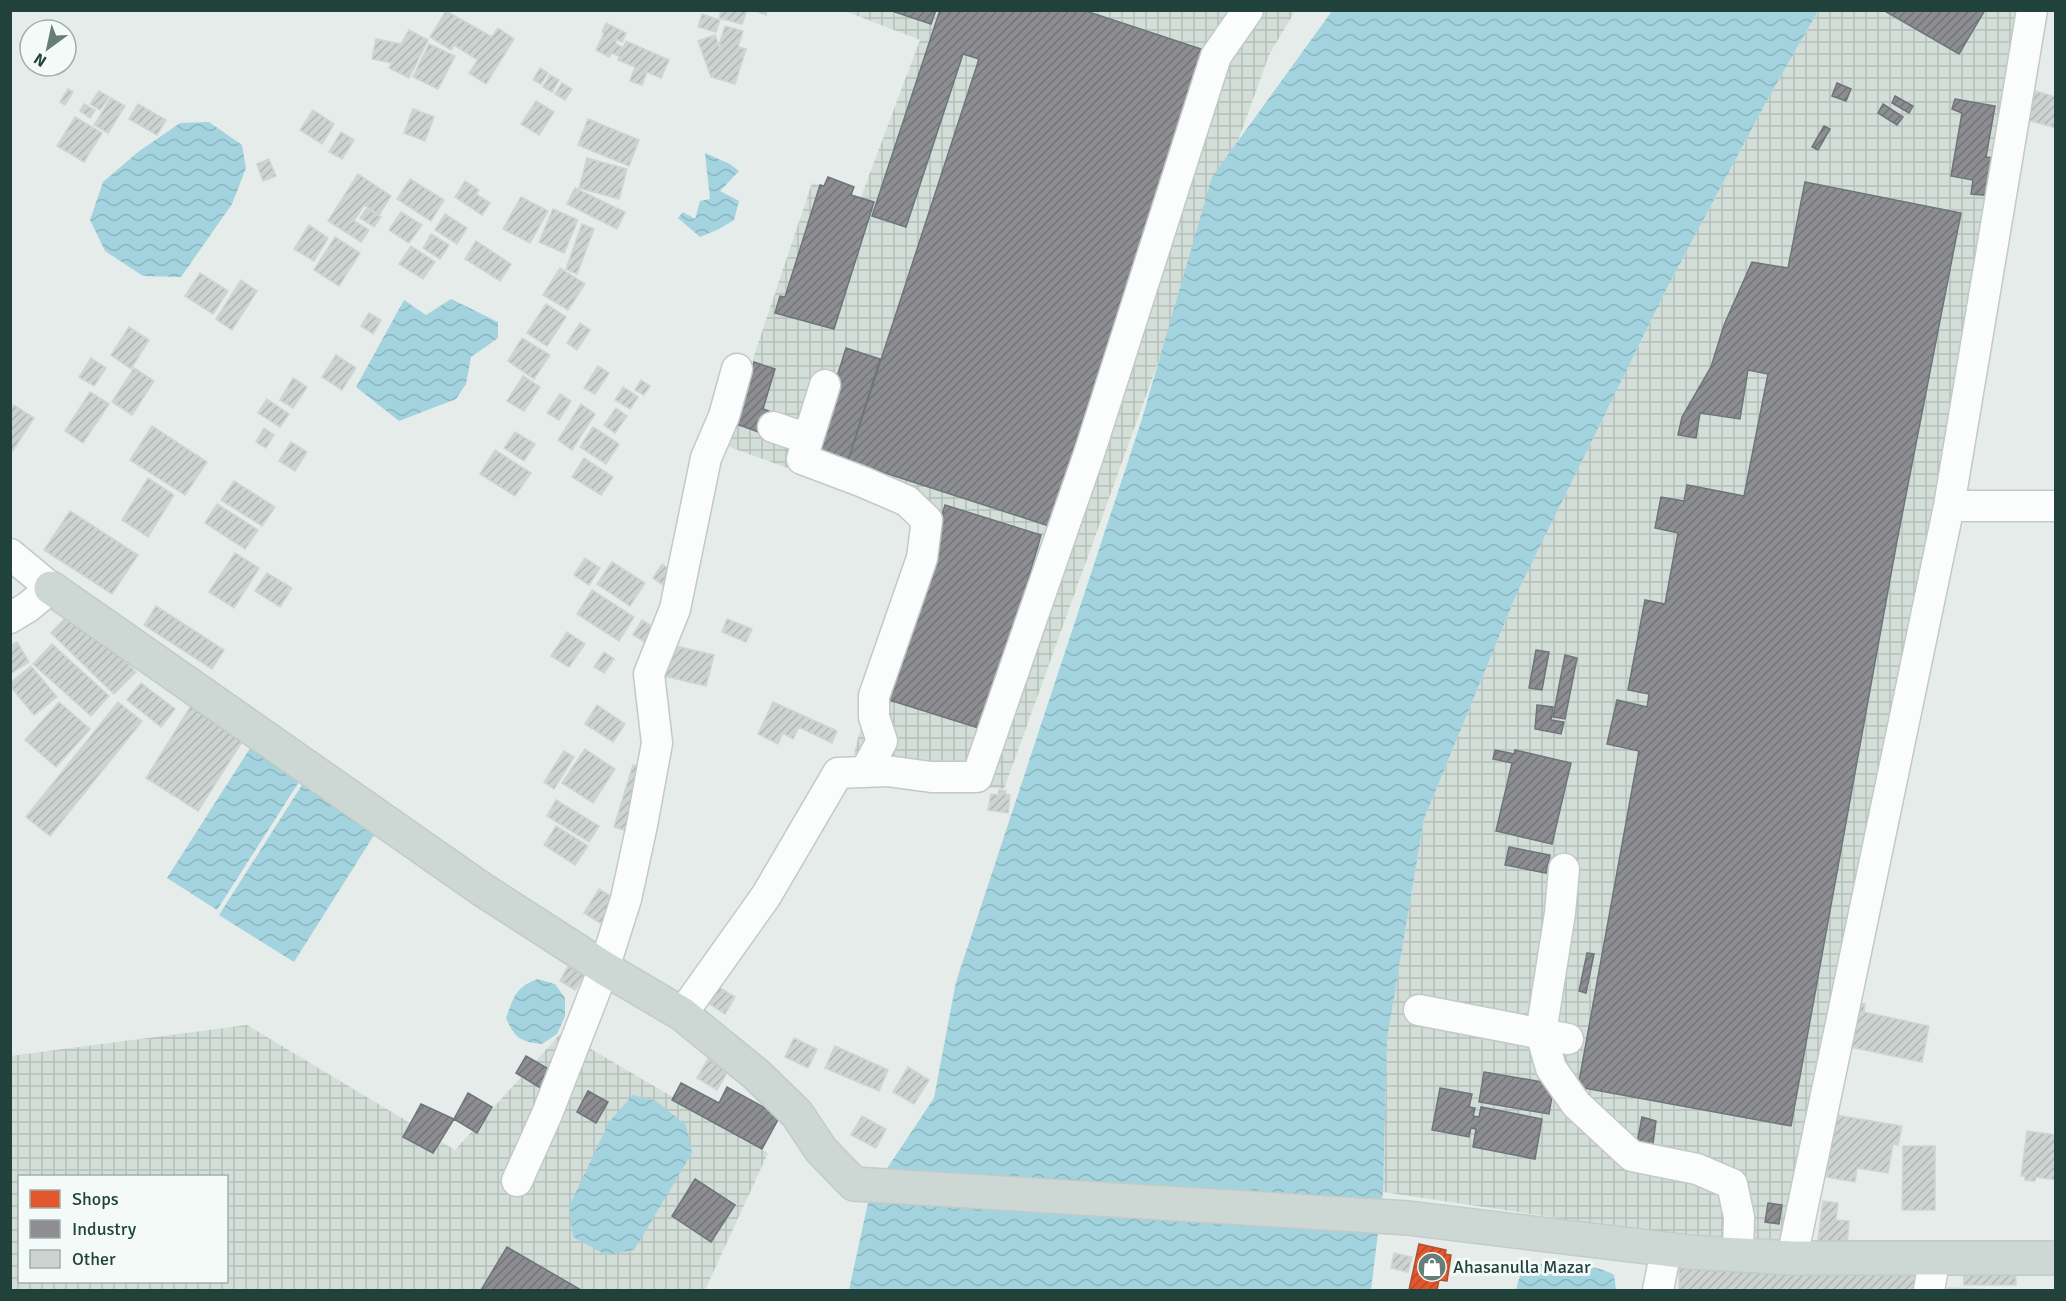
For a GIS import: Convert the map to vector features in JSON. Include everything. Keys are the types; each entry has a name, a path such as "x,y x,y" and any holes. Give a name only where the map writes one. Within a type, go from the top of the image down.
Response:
{"main road":[{"path":"51,588 483,890 604,968 682,1014 758,1075 797,1114 821,1150 854,1184 1408,1218 1666,1250 1738,1255 1894,1259 2055,1258"}],"street":[{"path":"682,1014 765,896 838,772 887,771 931,777 976,777 1089,454 1216,56 1248,10"},
{"path":"1792,1258 1948,506 2031,10"},
{"path":"517,1181 547,1114 604,968 626,899 657,743 649,674 675,609 706,458 724,416 737,369"},
{"path":"825,385 802,459 907,501 927,520 922,558 874,696 874,717 882,741 865,771"},
{"path":"773,427 808,439"},
{"path":"1948,506 2055,506"},
{"path":"10,554 51,588 28,608 10,618"},
{"path":"1564,869 1551,1068 1576,1104 1632,1156 1697,1169 1732,1184 1738,1217 1738,1255"},
{"path":"1419,1010 1554,1036"},
{"path":"1658,1290 1666,1250"},
{"path":"1929,1290 1935,1257"}],"shaded area":[{"path":"845,11 1295,11 1269,55 1004,789 849,773 916,515 724,445 812,183 861,197 920,40"},
{"path":"1818,11 2040,11 1787,1252 1383,1192 1387,1039 1424,819 1517,593 1667,288 1764,106"},
{"path":"247,1025 455,1150 562,1032 768,1153 705,1290 11,1290 10,1056"}],"water":[{"path":"1332,11 1818,11 1764,106 1667,288 1517,593 1424,819 1387,1039 1383,1192 1371,1290 849,1290 870,1194 934,1098 956,982 1142,419 1212,177"},
{"path":"209,122 242,145 246,168 232,204 181,277 143,276 105,251 90,220 103,182 138,152 180,123"},
{"path":"705,153 730,164 739,171 720,191 739,201 734,220 700,237 678,218 683,212 695,219 700,201 710,199"},
{"path":"451,299 498,322 498,338 471,357 466,384 456,399 399,421 356,387 404,300 426,315"},
{"path":"254,742 304,774 217,910 167,878"},
{"path":"302,785 376,832 294,962 219,915"},
{"path":"538,979 555,984 565,998 565,1016 557,1034 542,1044 519,1038 506,1018 520,989"},
{"path":"633,1095 656,1101 686,1125 692,1153 634,1250 606,1255 573,1237 569,1207 609,1122"},
{"path":"1528,1265 1583,1266 1607,1271 1614,1275 1616,1290 1516,1290 1520,1275"}],"building: Shops":[{"name":"Ahasanulla Mazar","path":"1419,1244 1446,1250 1445,1254 1451,1255 1447,1281 1439,1280 1437,1290 1409,1290"}],"building: Industry":[{"path":"889,10 936,10 931,24"},
{"path":"940,10 1083,10 1207,51 1123,295 1049,526 848,461 979,59 963,54 906,227 872,216"},
{"path":"1883,10 1985,10 1959,54"},
{"path":"1837,83 1851,89 1846,101 1832,96"},
{"path":"1895,96 1913,106 1909,113 1892,103"},
{"path":"1955,99 1995,106 1986,157 1999,159 1994,196 1971,194 1973,180 1951,176 1962,113 1952,109"},
{"path":"1883,104 1903,117 1897,125 1878,113"},
{"path":"1824,126 1830,129 1818,150 1812,147"},
{"path":"828,177 854,187 851,195 874,202 834,329 775,313 780,296 785,297 820,185 824,186"},
{"path":"1805,182 1961,213 1897,541 1791,1126 1578,1087 1639,751 1607,744 1617,700 1647,707 1649,694 1628,690 1645,600 1665,604 1678,533 1655,528 1661,497 1684,501 1687,485 1744,496 1768,374 1748,370 1740,419 1700,413 1696,438 1678,435 1682,417 1711,367 1724,325 1752,262 1788,268"},
{"path":"846,348 880,359 848,461 814,451"},
{"path":"754,362 775,369 763,409 769,411 761,433 734,423"},
{"path":"945,505 1041,535 985,730 886,699"},
{"path":"1536,650 1549,652 1542,690 1529,688"},
{"path":"1565,655 1577,658 1565,719 1553,717"},
{"path":"1537,705 1553,707 1551,720 1564,722 1561,734 1535,729"},
{"path":"1495,750 1514,754 1515,750 1571,763 1552,844 1496,831 1512,763 1493,759"},
{"path":"1509,847 1550,855 1546,873 1505,865"},
{"path":"1587,953 1594,954 1586,993 1579,991"},
{"path":"526,1056 552,1071 542,1089 516,1073"},
{"path":"1484,1072 1554,1084 1549,1114 1479,1102"},
{"path":"681,1083 719,1103 727,1087 780,1116 762,1149 672,1100"},
{"path":"1440,1088 1472,1094 1469,1107 1475,1108 1473,1116 1479,1117 1481,1107 1542,1119 1535,1159 1473,1147 1476,1129 1471,1128 1469,1137 1432,1130"},
{"path":"588,1091 608,1102 596,1123 577,1112"},
{"path":"468,1093 492,1107 477,1133 454,1119"},
{"path":"421,1104 454,1119 433,1153 403,1137"},
{"path":"1642,1117 1656,1121 1652,1151 1636,1148"},
{"path":"695,1179 735,1205 711,1242 672,1216"},
{"path":"1768,1203 1782,1205 1779,1224 1765,1222"},
{"path":"507,1247 581,1290 481,1290"}],"building: Other":[{"path":"721,10 747,10 742,24 719,18"},
{"path":"752,10 767,10 766,15"},
{"path":"446,11 492,37 498,28 514,39 486,84 469,73 478,60 454,45 451,50 430,37"},
{"path":"702,14 720,20 716,32 698,27"},
{"path":"606,23 626,33 622,42 616,39 616,44 623,48 626,41 669,60 661,78 647,72 642,85 630,81 635,67 618,60 619,56 612,53 609,57 596,50"},
{"path":"725,26 743,31 738,47 746,49 735,84 711,77 698,41 715,35 720,49 721,45 719,45"},
{"path":"409,30 428,40 409,78 389,68 392,63 372,59 376,39 401,44"},
{"path":"429,44 455,56 438,89 413,77"},
{"path":"540,68 548,73 541,84 533,80"},
{"path":"550,75 559,80 552,92 543,87"},
{"path":"562,83 572,89 565,100 555,94"},
{"path":"68,89 73,92 65,105 60,102"},
{"path":"2028,89 2056,97 2056,128 2020,118"},
{"path":"99,91 109,97 100,110 90,104"},
{"path":"111,98 125,106 108,133 94,125"},
{"path":"536,101 554,112 539,135 521,124"},
{"path":"84,104 95,110 90,118 80,111"},
{"path":"138,104 166,120 157,135 129,119"},
{"path":"413,109 434,117 425,141 404,133"},
{"path":"313,110 334,124 322,144 300,130"},
{"path":"75,117 102,133 84,162 57,146"},
{"path":"588,119 639,140 629,166 578,145"},
{"path":"341,132 354,140 342,159 329,152"},
{"path":"587,158 627,169 619,199 579,188"},
{"path":"269,159 276,176 263,181 257,164"},
{"path":"358,174 391,196 379,215 364,205 354,221 369,230 361,242 328,221"},
{"path":"410,179 444,200 431,221 397,199"},
{"path":"465,181 479,190 476,194 490,203 482,215 455,197"},
{"path":"575,188 625,212 617,229 567,204"},
{"path":"521,197 548,211 530,243 503,229"},
{"path":"367,208 381,217 374,227 360,218"},
{"path":"553,209 578,220 564,253 539,242"},
{"path":"401,212 422,225 409,243 389,230"},
{"path":"445,214 467,228 457,244 435,230"},
{"path":"582,224 594,229 577,274 566,269"},
{"path":"309,225 328,238 314,261 294,249"},
{"path":"431,234 449,245 440,259 423,248"},
{"path":"335,237 360,253 339,286 314,270"},
{"path":"476,241 511,264 500,281 465,259"},
{"path":"411,246 435,262 423,279 399,264"},
{"path":"560,268 585,284 568,310 543,295"},
{"path":"200,273 228,291 213,314 185,296"},
{"path":"241,280 257,291 232,330 216,319"},
{"path":"546,304 566,317 547,346 527,333"},
{"path":"369,313 381,320 373,334 361,326"},
{"path":"580,323 590,330 577,350 567,343"},
{"path":"129,327 149,340 131,369 111,355"},
{"path":"522,338 550,355 534,379 508,361"},
{"path":"336,355 356,368 342,390 322,377"},
{"path":"91,358 106,368 94,386 79,377"},
{"path":"598,366 609,373 595,394 584,388"},
{"path":"134,368 154,381 132,415 112,402"},
{"path":"523,376 540,387 524,411 507,401"},
{"path":"293,378 307,387 293,408 280,400"},
{"path":"641,380 650,386 644,395 635,390"},
{"path":"623,387 638,397 630,409 615,400"},
{"path":"90,392 109,404 83,443 65,431"},
{"path":"560,394 571,401 559,420 547,413"},
{"path":"267,399 289,414 280,427 258,413"},
{"path":"581,404 595,414 572,450 558,440"},
{"path":"14,405 34,418 10,455 10,410"},
{"path":"616,408 627,416 615,433 604,425"},
{"path":"152,426 207,462 185,495 130,460"},
{"path":"593,427 619,444 606,464 580,447"},
{"path":"264,428 274,435 266,448 256,442"},
{"path":"515,432 535,444 524,461 504,448"},
{"path":"291,442 307,452 295,471 279,461"},
{"path":"495,450 531,473 515,496 480,474"},
{"path":"584,458 613,477 601,495 572,477"},
{"path":"148,478 174,495 148,537 122,520"},
{"path":"234,481 275,507 262,526 221,500"},
{"path":"217,504 258,530 245,549 205,523"},
{"path":"70,511 138,555 112,594 44,550"},
{"path":"235,553 259,568 234,608 209,592"},
{"path":"585,558 600,568 589,585 574,575"},
{"path":"612,562 645,583 630,606 597,584"},
{"path":"662,564 675,573 666,587 653,578"},
{"path":"267,573 292,588 280,607 255,591"},
{"path":"592,590 634,617 619,641 577,614"},
{"path":"156,606 224,650 212,669 144,625"},
{"path":"73,610 136,672 114,694 51,633"},
{"path":"727,619 752,629 746,642 722,632"},
{"path":"642,620 662,633 653,647 633,635"},
{"path":"567,632 585,644 569,667 551,656"},
{"path":"17,642 29,662 10,674 10,646"},
{"path":"52,644 109,696 91,716 33,664"},
{"path":"672,645 714,655 706,686 664,676"},
{"path":"604,652 614,659 604,673 594,667"},
{"path":"31,666 57,697 34,715 10,686 10,683"},
{"path":"141,683 175,709 161,727 127,700"},
{"path":"194,701 247,734 198,811 146,778"},
{"path":"59,702 90,729 56,767 25,740"},
{"path":"118,702 142,721 50,836 26,817"},
{"path":"773,702 837,731 832,743 799,727 793,739 783,733 778,744 758,734"},
{"path":"597,705 625,724 613,742 585,724"},
{"path":"585,749 615,769 593,803 562,783"},
{"path":"564,751 574,757 554,789 544,782"},
{"path":"633,765 650,770 630,832 614,827"},
{"path":"999,790 1006,791 1005,794 1010,795 1008,813 988,810 991,794 998,795"},
{"path":"556,800 599,826 589,842 547,816"},
{"path":"556,826 588,846 575,865 544,845"},
{"path":"599,889 620,902 605,926 584,913"},
{"path":"571,961 587,971 575,990 560,981"},
{"path":"715,985 735,997 725,1014 705,1001"},
{"path":"1854,1002 1865,1004 1864,1012 1929,1026 1922,1062 1845,1046"},
{"path":"794,1038 817,1049 808,1068 785,1057"},
{"path":"835,1046 888,1070 879,1091 825,1068"},
{"path":"708,1059 728,1071 717,1090 697,1078"},
{"path":"908,1067 929,1080 914,1104 893,1092"},
{"path":"1836,1115 1902,1126 1898,1145 1893,1144 1888,1173 1857,1168 1855,1182 1826,1177"},
{"path":"862,1116 886,1129 876,1148 851,1135"},
{"path":"2027,1131 2056,1135 2056,1180 2036,1177 2035,1181 2025,1180 2025,1176 2021,1176"},
{"path":"1903,1146 1935,1146 1935,1210 1902,1210"},
{"path":"1823,1201 1838,1203 1836,1220 1849,1221 1847,1247 1817,1245"},
{"path":"1394,1253 1412,1257 1408,1272 1391,1268"},
{"path":"1963,1263 2015,1264 2016,1285 1964,1285"},
{"path":"1679,1268 1921,1275 1921,1290 1679,1290"},
{"path":"1949,1288 1995,1290 1948,1290"}],"place":[{"name":"Ahasanulla Mazar","path":"1432,1267"}]}
